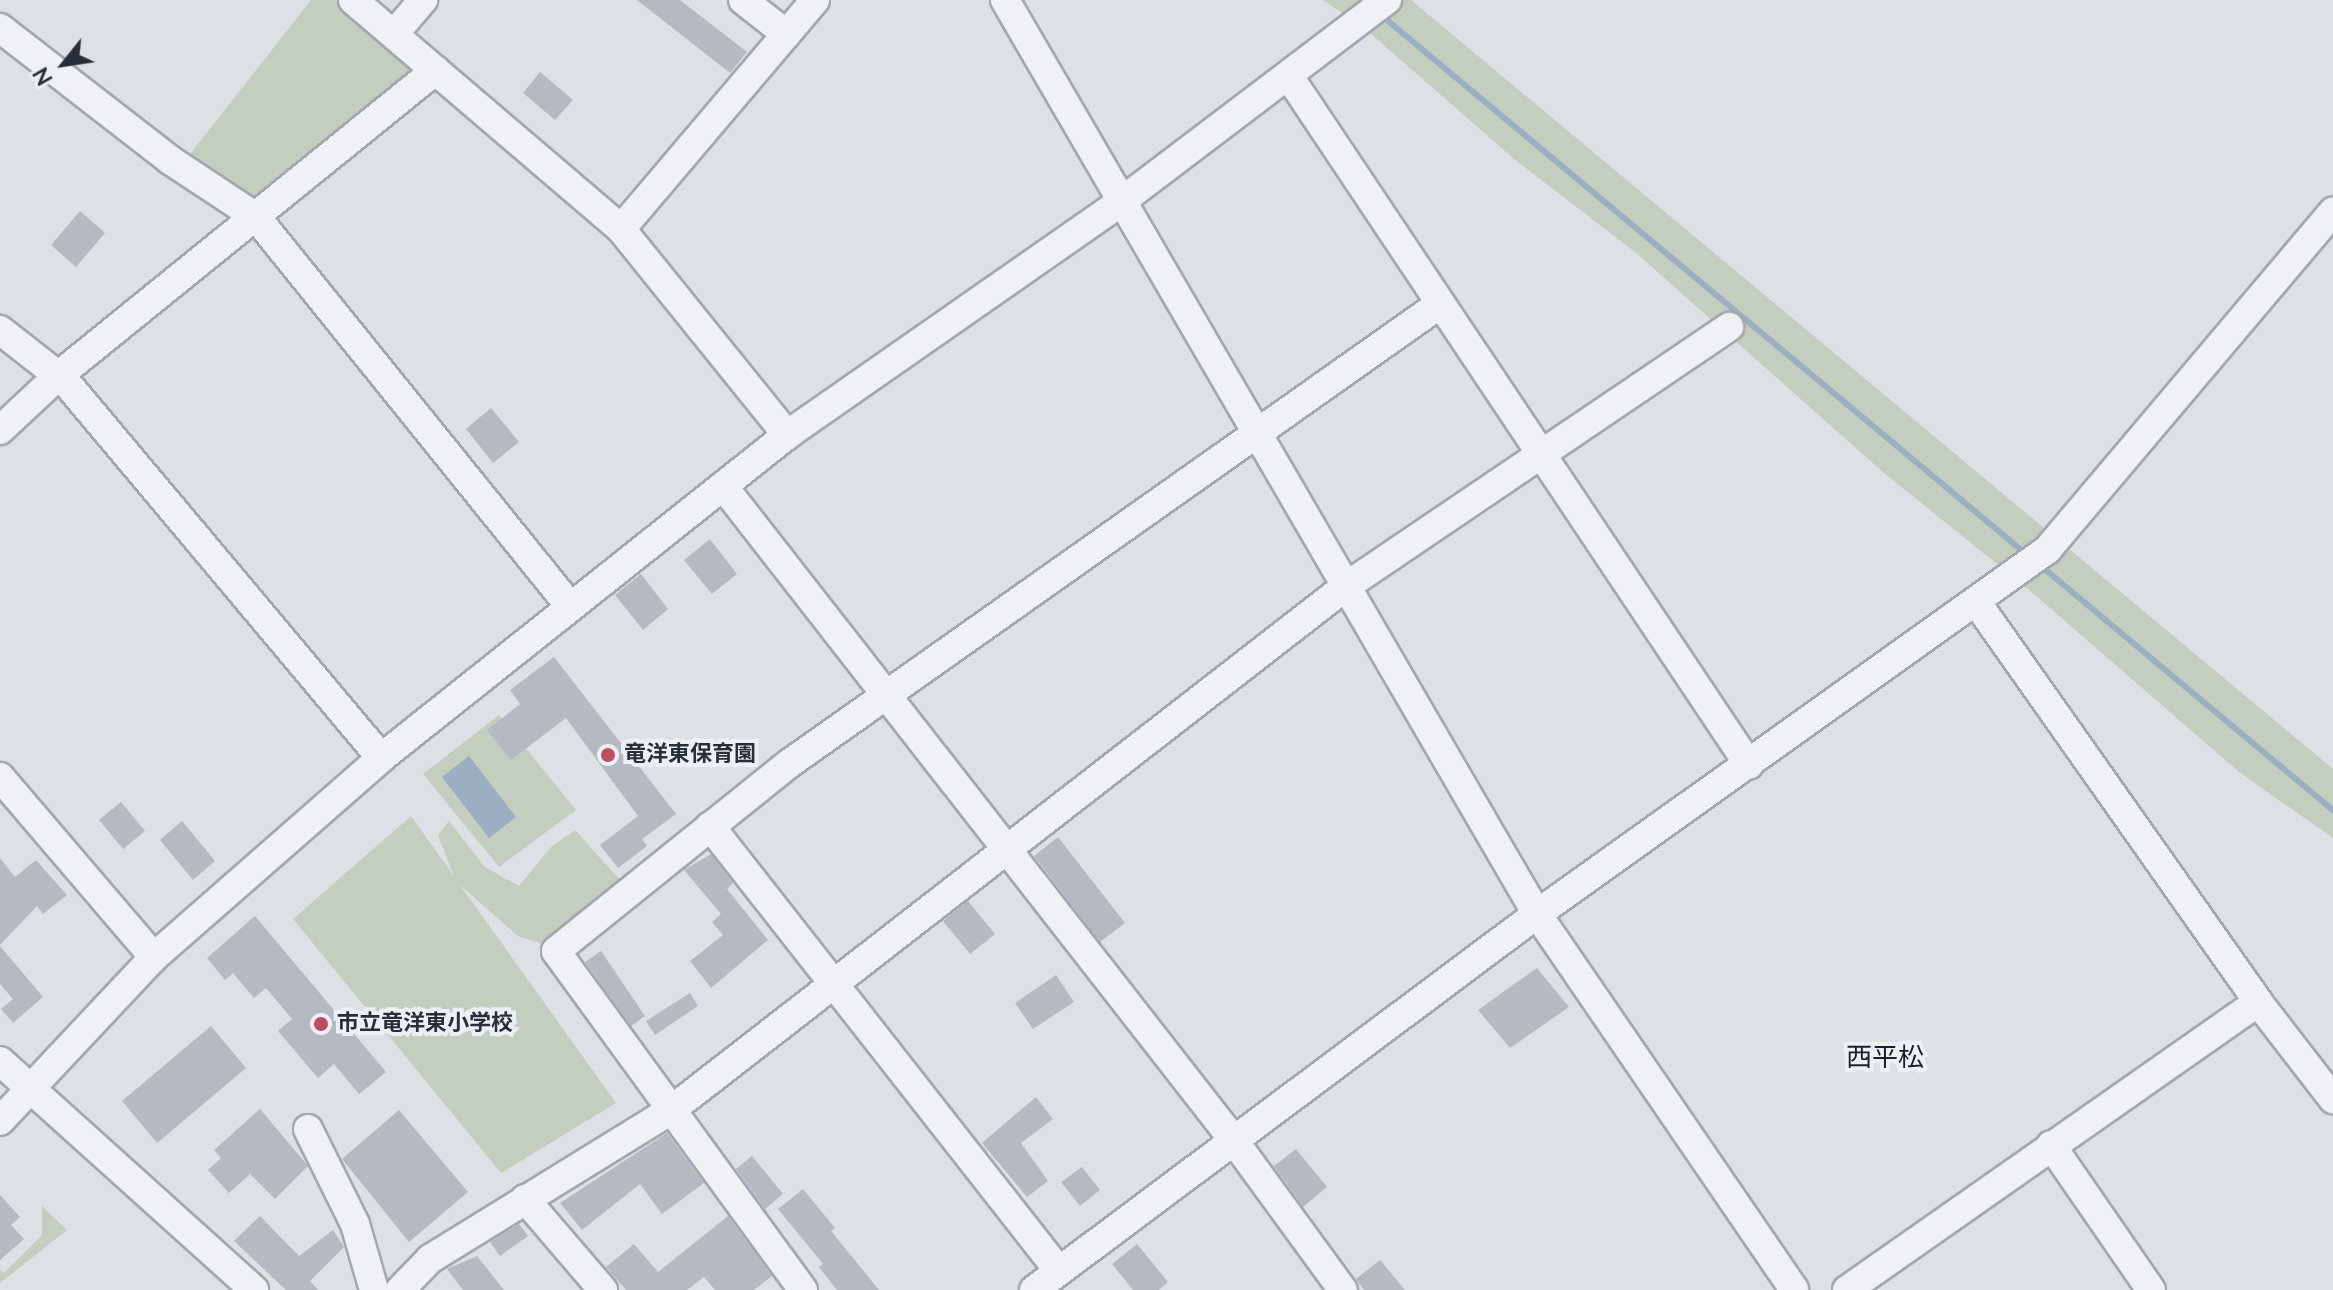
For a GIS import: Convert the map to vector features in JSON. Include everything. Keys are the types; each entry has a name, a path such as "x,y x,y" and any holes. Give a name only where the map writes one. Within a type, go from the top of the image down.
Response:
{"street":[{"path":"353,0 621,229 787,435"},
{"path":"394,34 423,0"},
{"path":"743,0 786,34"},
{"path":"621,229 815,0"},
{"path":"1005,0 1537,914 1794,1290"},
{"path":"0,1121 34,1091 154,957 381,758 787,435 1122,201 1290,78 1387,0"},
{"path":"0,28 170,160 256,217 570,606"},
{"path":"0,430 58,376 436,70"},
{"path":"1290,78 1749,765"},
{"path":"1034,1290 1232,1138 1537,914 1977,603 2047,550 2333,212"},
{"path":"803,1290 556,951 710,826 887,695 1440,304"},
{"path":"400,1290 430,1259 670,1111 1345,587 1729,327"},
{"path":"0,330 58,376 381,758"},
{"path":"723,486 1232,1138 1343,1290"},
{"path":"1977,603 2258,1002 2333,1099"},
{"path":"0,777 154,957"},
{"path":"710,826 1059,1271"},
{"path":"1847,1290 2258,1002"},
{"path":"0,1061 254,1290"},
{"path":"308,1129 355,1224 374,1290"},
{"path":"2051,1145 2151,1290"},
{"path":"525,1199 603,1290"}],"green space":[{"path":"311,0 348,0 425,79 256,217 180,167"},
{"path":"1323,0 1411,0 2333,769 2333,838 2239,772 2028,589 1884,473 1635,252 1514,159 1363,27"},
{"path":"499,715 576,810 499,867 423,774"},
{"path":"411,816 454,876 438,835 449,821 485,867 519,886 551,847 575,830 621,881 542,944 518,936 460,885 616,1103 501,1173 293,919"},
{"path":"42,1206 67,1230 0,1283 0,1270 4,1273 42,1235"}],"water":[{"path":"469,756 516,817 489,838 442,777"}],"building":[{"path":"637,0 680,0 747,52 730,73"},
{"path":"540,72 573,100 555,120 523,93"},
{"path":"80,211 105,233 76,267 51,245"},
{"path":"491,408 519,442 493,463 466,429"},
{"path":"710,539 737,574 712,594 684,560"},
{"path":"641,574 668,609 643,630 615,595"},
{"path":"554,657 676,814 642,839 647,846 618,868 600,845 638,816 566,718 511,760 487,730 520,704 510,690"},
{"path":"121,802 145,831 123,849 99,820"},
{"path":"182,821 215,861 193,880 160,840"},
{"path":"1058,837 1125,923 1100,942 1034,856"},
{"path":"711,854 733,883 727,889 768,940 711,988 690,961 723,935 712,922 721,914 684,870"},
{"path":"0,858 15,877 36,860 67,895 43,914 37,906 0,945"},
{"path":"968,901 995,934 970,954 943,921"},
{"path":"255,916 386,1072 359,1094 334,1064 318,1078 278,1031 292,1019 266,988 254,998 233,973 225,980 207,958"},
{"path":"0,946 43,997 13,1023 1,1009 13,999 0,984"},
{"path":"601,951 645,1016 631,1026 585,962"},
{"path":"1537,968 1569,1007 1510,1048 1478,1010"},
{"path":"1056,975 1074,1002 1033,1029 1015,1003"},
{"path":"690,993 698,1006 655,1035 646,1021"},
{"path":"211,1026 246,1068 157,1143 122,1101"},
{"path":"1036,1097 1053,1119 1021,1143 1048,1181 1027,1197 982,1143"},
{"path":"260,1109 308,1166 275,1199 250,1174 229,1193 208,1170 221,1158 214,1150"},
{"path":"399,1110 468,1192 409,1242 342,1159"},
{"path":"667,1133 704,1183 662,1214 640,1184 582,1230 560,1203"},
{"path":"1296,1149 1327,1187 1303,1207 1274,1166"},
{"path":"752,1156 783,1194 765,1209 736,1169"},
{"path":"1082,1167 1100,1190 1080,1206 1061,1182"},
{"path":"803,1189 835,1228 831,1231 879,1290 837,1290 819,1267 823,1264 778,1209"},
{"path":"0,1195 20,1217 11,1225 24,1239 0,1260"},
{"path":"260,1216 299,1256 333,1230 344,1247 310,1281 318,1290 286,1290 234,1241"},
{"path":"728,1216 772,1276 754,1290 715,1290 704,1277 687,1290 626,1290 606,1267 634,1244 658,1272"},
{"path":"519,1224 528,1236 500,1256 490,1242"},
{"path":"1137,1244 1168,1282 1159,1290 1133,1290 1112,1264"},
{"path":"477,1256 504,1290 463,1290 447,1269"},
{"path":"1380,1260 1405,1290 1364,1290 1356,1279"}],"waterway":[{"path":"1381,15 2026,554"},
{"path":"2041,566 2333,810"}],"place":[{"name":"竜洋東保育園","path":"608,755"},
{"name":"市立竜洋東小学校","path":"321,1024"}],"district":[{"name":"西平松","path":"1885,1058"}]}
